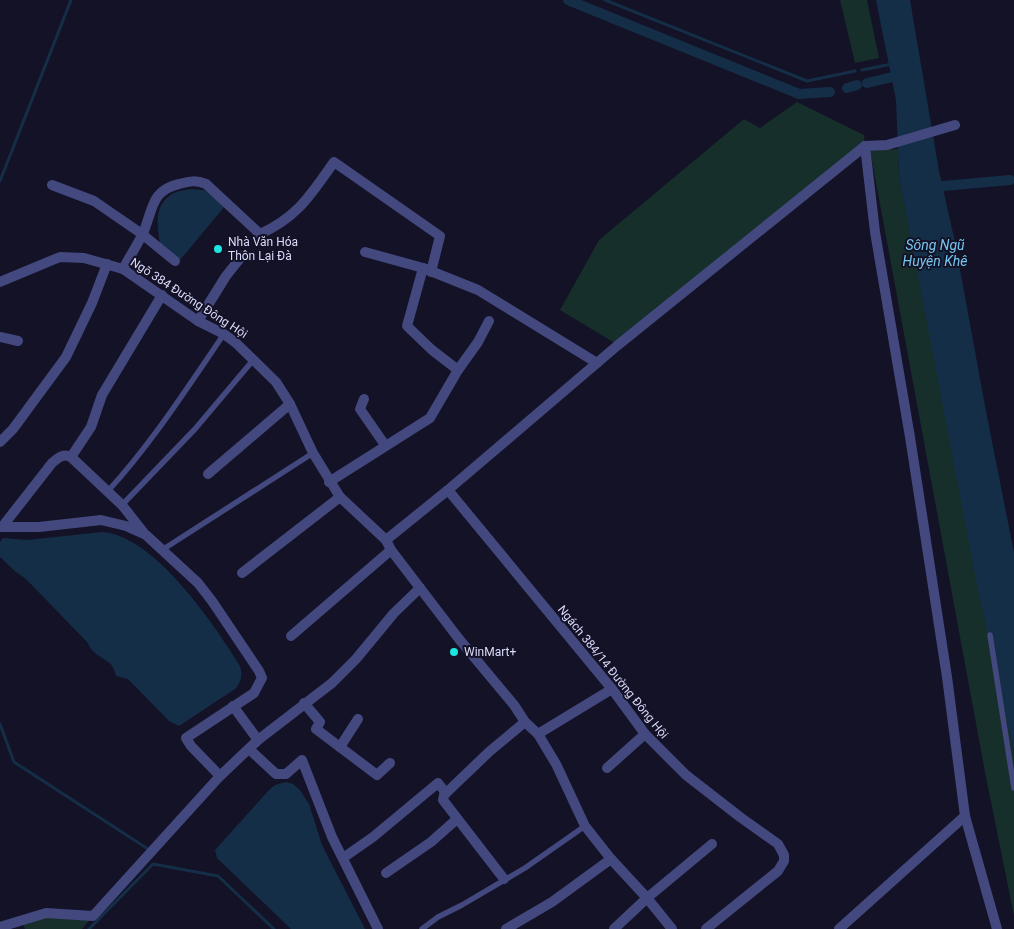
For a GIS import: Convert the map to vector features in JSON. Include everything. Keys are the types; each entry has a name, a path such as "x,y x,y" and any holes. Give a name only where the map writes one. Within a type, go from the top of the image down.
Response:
{"street":[{"path":"386,540 448,490 597,362 865,146 887,145 956,125"},
{"path":"865,146 874,232 913,456 947,677 965,816 996,929"},
{"path":"123,269 142,234 155,199 163,190 170,186 199,181 212,188 260,234 292,216 304,205 334,162 440,236 408,326 432,350 458,370"},
{"path":"52,185 94,201 142,234 175,261"},
{"path":"365,252 427,270 478,290 597,362"},
{"path":"198,321 226,276 242,256"},
{"name":"Ngõ 384 Đường Đông Hội","path":"0,282 60,257 84,258 108,264 123,269 198,321 224,334 254,359 276,382 290,404 313,453 340,498 386,540 391,550 459,639 514,705 525,722 538,734 556,764 585,826 672,929"},
{"path":"0,442 12,429 66,357 108,264"},
{"path":"71,457 91,427 102,395 162,296"},
{"path":"329,482 430,418 458,370 490,322"},
{"path":"0,337 18,341"},
{"path":"364,399 360,409 385,445"},
{"path":"208,474 290,404"},
{"path":"1,527 52,464 60,457 67,455 108,491 146,535 203,589 262,678 254,693 186,738 191,746 220,776"},
{"name":"Ngách 384/14 Đường Đông Hội","path":"448,490 612,689 645,734 686,775 740,818 778,844 784,855 784,861 778,871 706,929"},
{"path":"242,573 340,498"},
{"path":"1,527 39,527 101,520 126,526 146,535"},
{"path":"290,636 391,550"},
{"path":"0,927 46,913 93,916 220,776 258,740 332,683 356,659 394,613 420,588"},
{"path":"538,734 612,689"},
{"path":"304,703 320,722 316,730 377,775 390,763"},
{"path":"233,706 258,740"},
{"path":"340,747 358,718"},
{"path":"504,879 443,800 446,792 490,751 525,722"},
{"path":"608,768 645,734"},
{"path":"249,749 276,774 286,774 302,760 332,837 378,929"},
{"path":"342,858 373,837 438,782 446,792"},
{"path":"839,929 965,816"},
{"path":"386,873 431,842 457,819"},
{"path":"614,929 647,898 712,844"},
{"path":"506,929 552,902 611,859"}],"lane":[{"path":"108,491 167,417 224,334"},
{"path":"122,505 195,429 254,359"},
{"path":"162,550 313,453"},
{"path":"990,636 1014,788"},
{"path":"422,929 438,917 525,868 585,826"}],"green space":[{"path":"840,0 867,0 879,58 855,63"},
{"path":"797,102 864,135 865,146 618,345 560,310 599,240 744,119 760,128"},
{"path":"898,149 899,176 1014,751 1014,916 985,772 870,150"},
{"path":"46,913 93,916 82,929 25,929 22,921"}],"water":[{"name":"Sông Ngũ Huyện Khê","path":"876,0 910,0 939,171 955,242 1014,553 1014,751 977,585 899,176 896,100"},
{"path":"191,189 204,190 225,206 180,260 160,244 158,216 166,199 174,193"},
{"path":"102,532 122,537 142,548 162,565 199,606 240,666 241,679 235,689 179,726 169,721 128,679 116,676 111,664 93,651 87,642 26,579 0,557 0,542 3,538 27,540"},
{"path":"286,782 293,784 300,790 309,804 322,845 365,929 291,929 217,858 215,850 269,790 275,785"}],"waterway":[{"path":"0,181 71,0"},
{"path":"568,0 799,94 830,92"},
{"path":"605,0 807,81 855,71"},
{"path":"862,70 892,64"},
{"path":"867,83 905,74"},
{"path":"847,88 857,85"},
{"path":"932,187 1010,180"},
{"path":"0,724 14,762 148,849"},
{"path":"89,929 153,864 218,876 274,929"}],"place":[{"name":"Nhà Văn Hóa Thôn Lại Đà","path":"218,249"},
{"name":"WinMart+","path":"454,652"}]}
